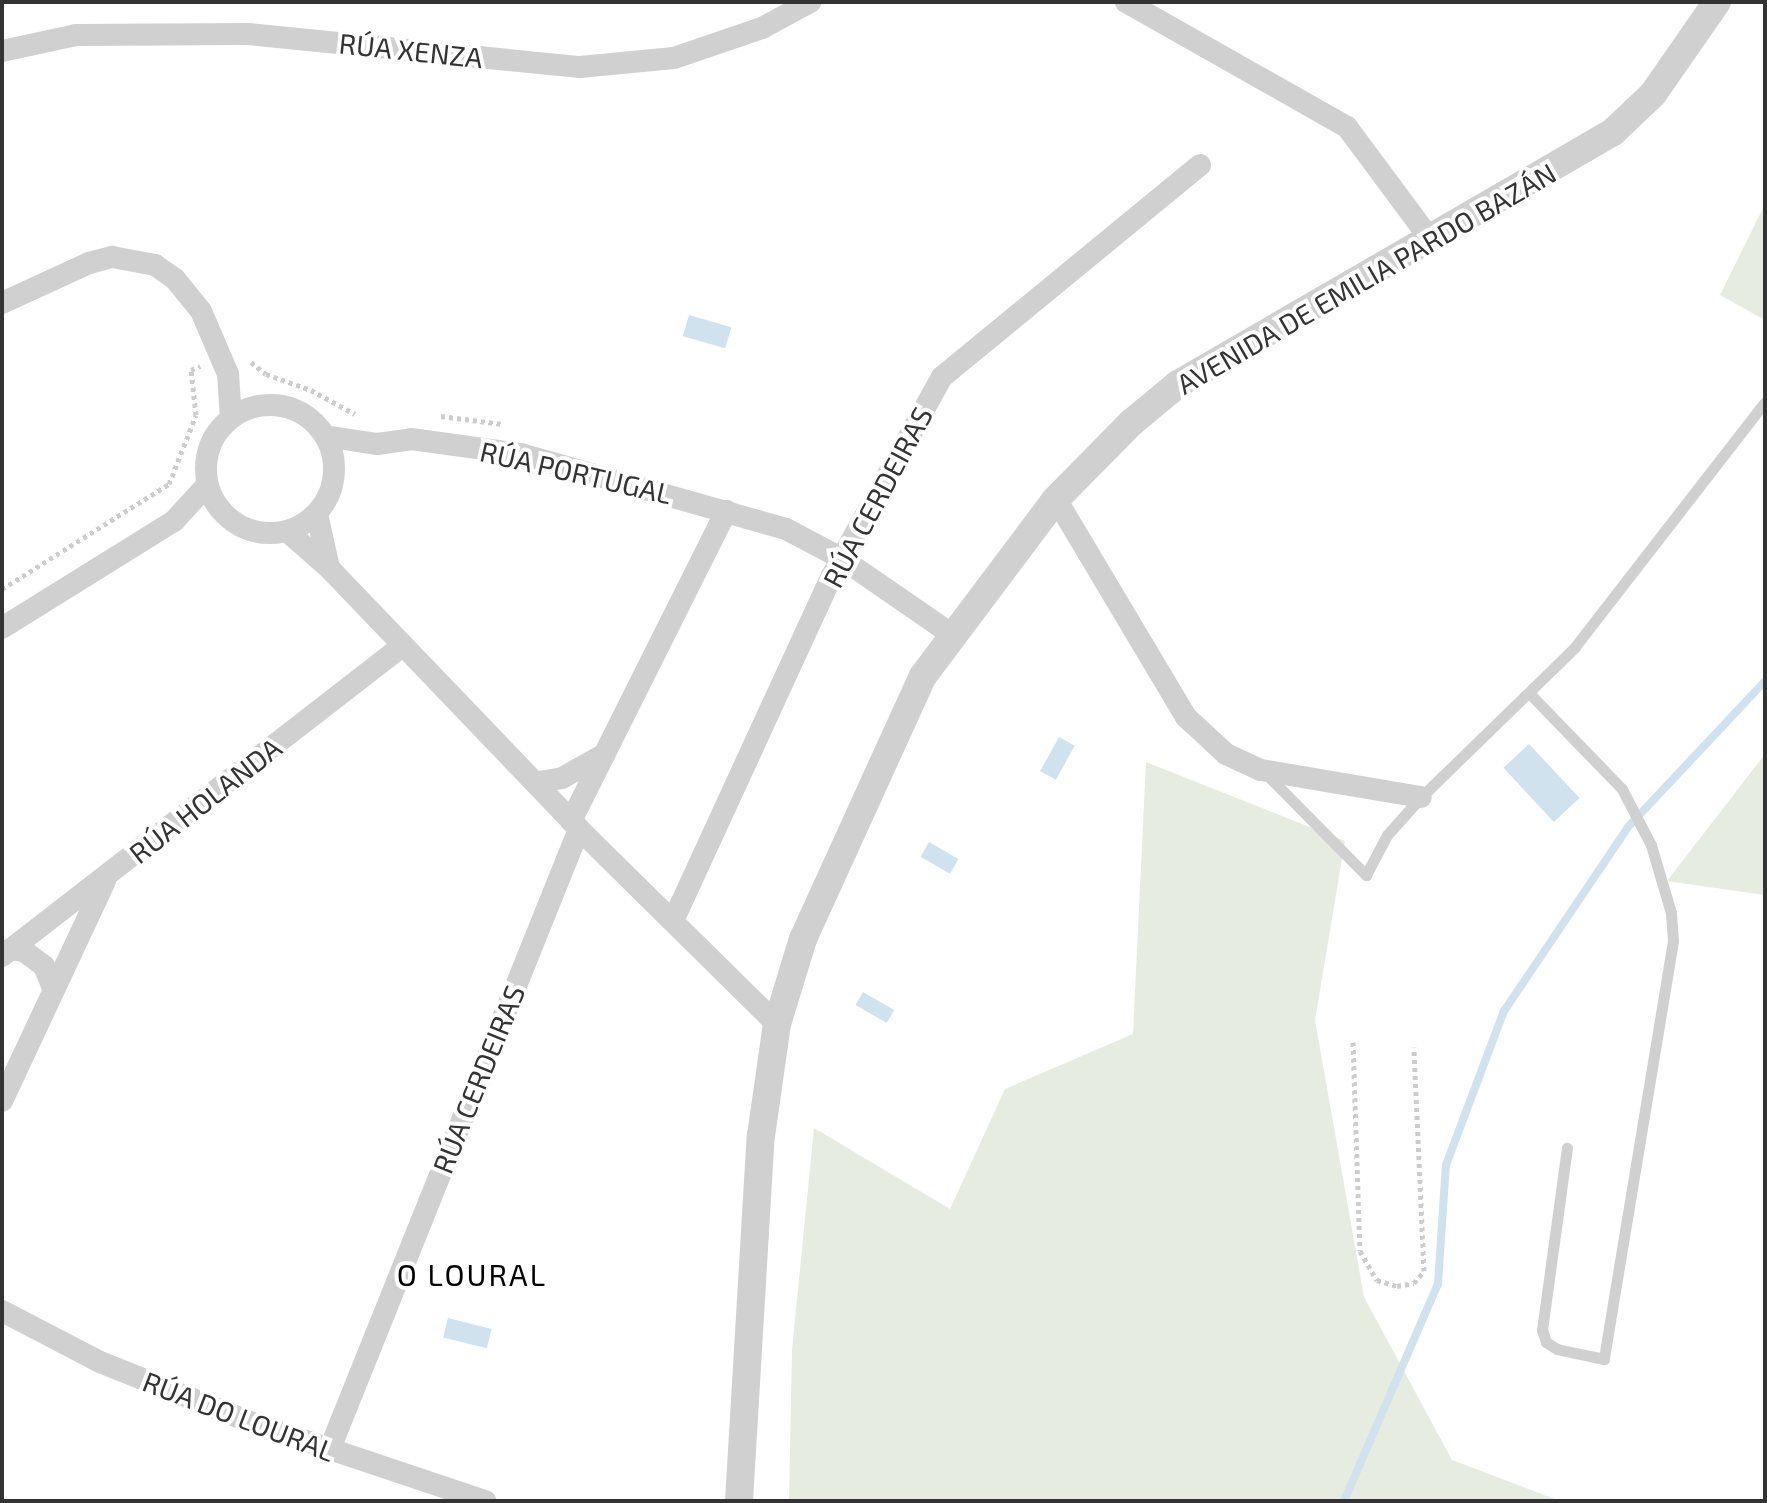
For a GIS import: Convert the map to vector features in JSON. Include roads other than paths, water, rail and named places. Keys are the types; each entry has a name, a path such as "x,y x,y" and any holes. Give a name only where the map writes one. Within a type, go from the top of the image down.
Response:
{"street":[{"name":"RÚA XENZA","path":"2,51 76,35 248,34 580,67 674,58 762,28 810,2"},
{"path":"1126,2 1347,127 1431,240"},
{"name":"AVENIDA DE EMILIA PARDO BAZÁN","path":"739,1501 761,1136 777,1024 803,939 880,761 951,634 1056,499 1178,384 1613,132 1653,94 1717,2"},
{"name":"RÚA CERDEIRAS","path":"673,921 841,558 942,377 1200,165"},
{"path":"2,303 89,263 112,257 155,265 196,302 228,374 231,418"},
{"path":"228,374 259,406"},
{"path":"259,406 304,414 325,436 335,472 317,514 288,532 253,532 223,514 207,485 206,455 231,418 259,406"},
{"name":"RÚA PORTUGAL","path":"325,436 377,444 411,439 521,454 786,529 841,558 951,634"},
{"name":"RÚA PORTUGAL","path":"335,472 377,444"},
{"path":"2,628 174,521 207,485"},
{"path":"1056,499 1186,717 1226,754 1261,770 1421,797"},
{"path":"575,825 606,753 726,511"},
{"path":"174,521 223,514"},
{"path":"317,514 329,568"},
{"path":"288,532 329,568 401,647 538,782 575,825 777,1024"},
{"name":"RÚA HOLANDA","path":"2,1101 107,876 401,647"},
{"path":"538,782 562,778 606,753"},
{"name":"RÚA CERDEIRAS","path":"329,1451 575,825"},
{"path":"6,952 107,876"},
{"path":"6,952 24,951 44,966 53,988"},
{"name":"RÚA DO LOURAL","path":"2,1311 100,1362 329,1451 485,1501"}],"lane":[{"path":"1261,770 1366,875 1387,835 1421,797 1574,648 1765,402"},
{"path":"1530,694 1607,771 1628,800 1641,824 1671,913 1673,941 1604,1359 1557,1349 1546,1342 1542,1330 1567,1148"}],"water":[{"path":"689,315 731,327 725,348 683,336"},
{"path":"1059,737 1075,746 1056,780 1040,771"},
{"path":"1529,744 1579,798 1554,822 1503,768"},
{"path":"929,842 958,859 950,874 920,857"},
{"path":"863,992 894,1010 887,1023 856,1005"},
{"path":"448,1318 492,1329 487,1348 443,1337"}],"waterway":[{"path":"1344,1501 1438,1284 1446,1165 1504,1011 1628,827 1765,681"}],"district":[{"name":"O LOURAL","path":"472,1274"}]}
